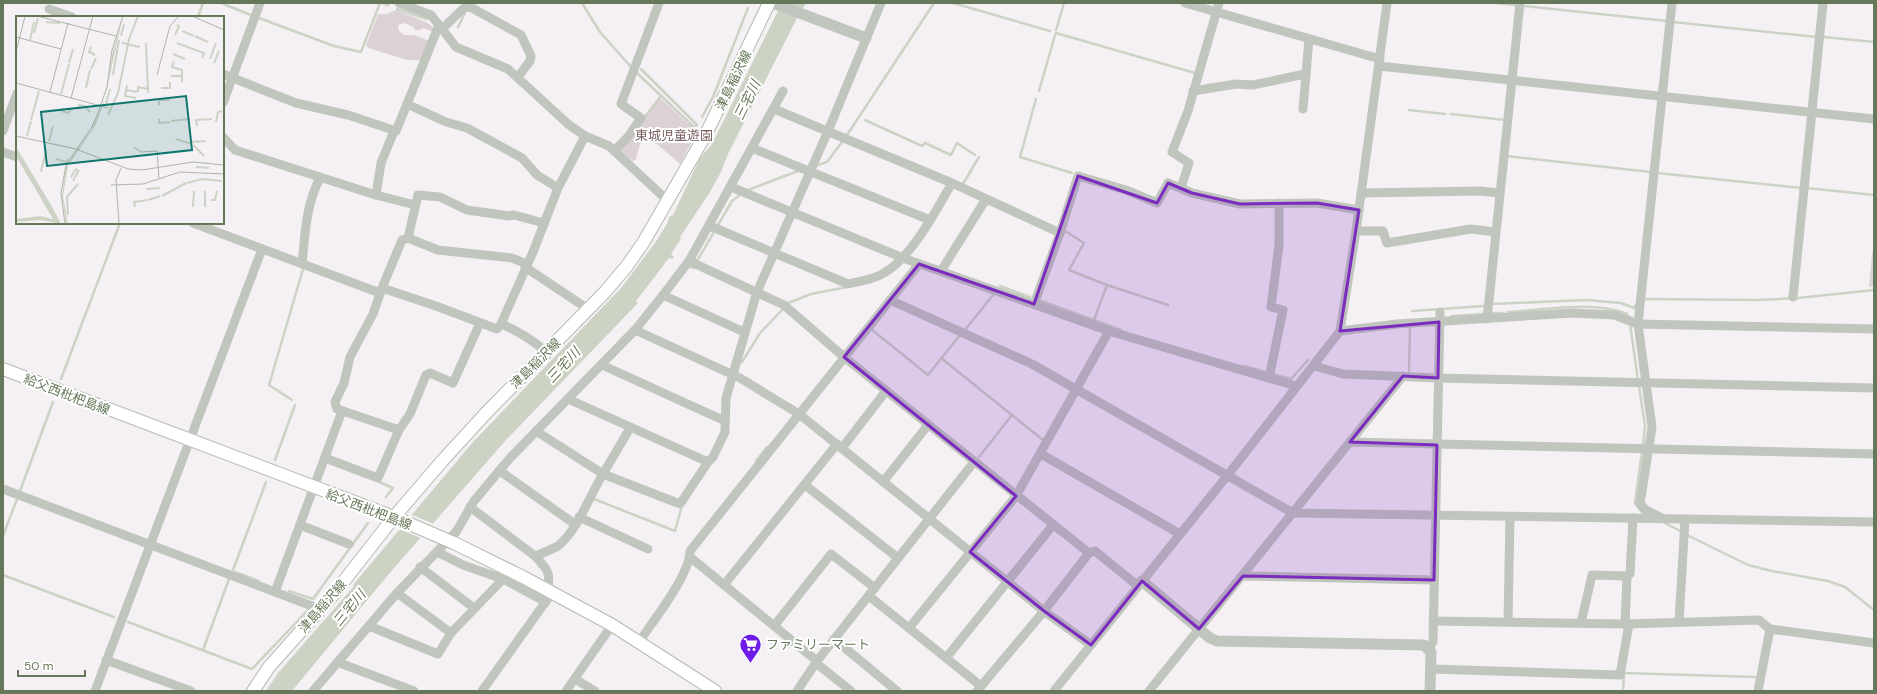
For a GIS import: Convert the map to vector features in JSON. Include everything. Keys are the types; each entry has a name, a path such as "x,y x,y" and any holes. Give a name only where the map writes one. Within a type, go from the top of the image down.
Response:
{"main road":[{"name":"津島稲沢線","path":"254,691 269,668 398,519 487,412 547,352 627,266 643,243 668,201 729,89 769,3"},
{"name":"給父西枇杷島線","path":"3,369 398,519 454,543 549,595 612,625 716,691"}],"street":[{"path":"224,96 227,76 260,3"},
{"path":"399,3 431,15 456,47 496,63 518,78 568,124 585,136 609,146 668,201"},
{"path":"614,151 627,138 641,118 621,104 659,3"},
{"path":"774,3 866,38"},
{"path":"536,431 602,474 680,504 708,462 713,458 725,432 726,398 744,332 757,292 828,131 881,3"},
{"path":"1185,3 1217,8 1379,63 1512,81 1874,120"},
{"path":"1054,691 1227,476 1340,331 1356,231 1387,3"},
{"path":"1487,319 1520,3"},
{"path":"1664,519 1646,510 1640,504 1650,449 1652,428 1638,324 1672,3"},
{"path":"1793,297 1823,3"},
{"path":"376,195 381,163 394,131 396,132 441,27 466,7 472,8 521,35 531,56 530,61 518,78"},
{"path":"1181,188 1189,163 1172,152 1188,111 1217,8"},
{"path":"49,10 69,16"},
{"path":"1303,109 1309,39"},
{"path":"1193,91 1236,84 1253,85 1305,74"},
{"path":"227,76 296,102 348,115 394,131"},
{"path":"313,691 397,592 456,532 470,507 500,471 536,431 635,330 690,261 783,91"},
{"path":"3,131 16,97"},
{"path":"407,104 446,122 467,128 522,158 537,176 558,188"},
{"path":"774,109 952,183 1060,233"},
{"path":"196,224 302,264 381,291 436,306 497,329 501,324 558,188 585,136"},
{"path":"224,138 235,150 320,178 415,205"},
{"path":"752,148 930,220"},
{"path":"3,152 16,157"},
{"path":"1034,304 1060,233 1078,176 1126,190 1157,203 1168,183 1192,193 1240,204 1317,203 1359,210"},
{"path":"302,264 308,213 314,190 320,178"},
{"path":"710,226 773,254 848,284 868,280 884,273 903,258 930,220 952,183"},
{"path":"731,187 903,258 1109,331 1296,386"},
{"path":"1361,193 1480,191 1500,193"},
{"path":"408,238 418,195 440,197 467,210 509,216 514,215 544,223"},
{"path":"941,271 986,198"},
{"path":"1269,378 1283,310 1272,307 1278,245 1279,203"},
{"path":"1356,231 1382,230 1387,243 1471,228 1496,232"},
{"path":"399,430 337,409 335,402 344,383 350,357 359,338 369,325 402,240 408,238 438,250 512,258 588,309"},
{"path":"95,691 262,249"},
{"path":"690,261 784,305 844,357 1089,553"},
{"path":"638,642 678,583 690,557 690,551 919,264"},
{"path":"663,295 744,332"},
{"path":"890,300 1032,364 1227,476 1294,512 1436,516 1874,522"},
{"path":"1428,648 1433,642 1440,312"},
{"path":"1340,331 1397,324 1573,313 1599,313 1614,315 1638,324 1874,329"},
{"path":"325,458 378,478 399,430 410,414 426,375 430,373 452,384 480,323"},
{"path":"501,324 532,339 547,352"},
{"path":"635,330 733,375 799,414 1044,611 1090,645"},
{"path":"909,628 1016,496 1109,331"},
{"path":"602,365 725,421"},
{"path":"1314,366 1343,374 1438,378 1874,388"},
{"path":"1149,691 1403,376"},
{"path":"724,585 805,485 886,391"},
{"path":"568,399 708,462"},
{"path":"275,592 342,411"},
{"path":"883,482 928,425"},
{"path":"535,556 557,546 577,521 602,474 630,428"},
{"path":"1350,442 1874,454"},
{"path":"1041,454 1180,534"},
{"path":"800,690 817,662 834,639 974,462"},
{"path":"500,471 577,521 648,549"},
{"path":"805,485 898,558"},
{"path":"3,489 320,609"},
{"path":"470,507 535,556 544,565 550,579 549,595 482,691"},
{"path":"1508,622 1510,517"},
{"path":"1431,669 1620,675 1627,624 1627,576 1630,574 1633,518"},
{"path":"1679,622 1686,519"},
{"path":"300,525 349,544"},
{"path":"946,658 1053,525"},
{"path":"774,626 831,554 909,628 946,658 979,689 1044,611 1089,553 1095,551 1217,641 1424,646 1431,652 1430,691"},
{"path":"437,552 463,565 549,595"},
{"path":"690,557 851,691"},
{"path":"420,568 474,608"},
{"path":"1581,623 1592,575 1627,576"},
{"path":"1243,576 1434,580"},
{"path":"369,626 438,654 451,633 503,579"},
{"path":"397,592 451,633"},
{"path":"1433,620 1627,624 1760,620 1770,628 1874,643"},
{"path":"566,691 612,625"},
{"path":"1758,691 1770,628"},
{"path":"834,639 896,691"},
{"path":"106,660 191,691"},
{"path":"337,662 414,691"},
{"path":"575,679 595,691"}],"highlighted area":[{"path":"1078,176 1157,203 1168,183 1192,193 1240,204 1317,203 1359,210 1340,331 1439,322 1438,378 1403,376 1350,442 1437,445 1434,580 1243,576 1199,629 1142,581 1091,645 1044,611 970,552 1016,496 844,357 919,264 1034,304"}],"green space":[{"path":"396,10 426,22 434,28 433,32 424,28 415,30 414,27 404,23 398,25 399,31 404,35 415,35 429,41 422,60 407,60 368,48 366,45 378,14 387,14"},
{"name":"東城児童遊園","path":"660,98 697,132 680,164 650,138 640,144 636,159 633,161 620,152"},
{"path":"1872,252 1874,252 1874,286 1869,287"}],"water":[{"name":"三宅川","path":"782,3 806,3 728,154 721,172 671,254 674,257 672,259 669,258 636,301 638,303 506,440 388,575 292,691 266,691 278,673 354,586 353,585 473,442 622,287 657,240 668,222 669,217 673,215 700,158 712,144 711,141 713,142"}],"pier":[{"path":"410,514 436,525 423,539 397,528"}],"waterway":[{"path":"198,16 203,3"},
{"path":"221,3 251,15"},
{"path":"259,18 334,46 361,52 380,3"},
{"path":"382,3 388,5"},
{"path":"582,3 600,32 631,67"},
{"path":"847,135 934,3"},
{"path":"953,3 1050,31"},
{"path":"1056,30 1064,3"},
{"path":"1496,3 1517,5"},
{"path":"1523,6 1667,21"},
{"path":"702,117 713,97 748,8"},
{"path":"397,9 427,19"},
{"path":"458,27 465,13"},
{"path":"1673,22 1817,37"},
{"path":"1056,33 1195,73"},
{"path":"1039,91 1055,35"},
{"path":"1824,37 1874,42"},
{"path":"641,69 697,125 694,128"},
{"path":"637,73 698,131"},
{"path":"645,117 660,97"},
{"path":"1036,99 1020,157 1072,173"},
{"path":"1409,110 1445,114"},
{"path":"1451,114 1505,120"},
{"path":"865,120 922,146 925,143 951,155 957,143 975,155"},
{"path":"818,165 827,162 842,142"},
{"path":"1506,156 1651,172"},
{"path":"963,184 979,157"},
{"path":"748,190 798,171"},
{"path":"1657,173 1801,188"},
{"path":"1807,188 1874,195"},
{"path":"718,225 732,201 740,195"},
{"path":"61,379 120,224"},
{"path":"1065,231 1084,243 1069,270 1107,285 1094,320"},
{"path":"697,261 714,232"},
{"path":"690,267 694,268"},
{"path":"292,400 269,385 303,269"},
{"path":"1107,285 1168,305"},
{"path":"1000,286 1030,297"},
{"path":"788,303 811,294 847,287"},
{"path":"1645,299 1758,300 1798,298 1874,290"},
{"path":"965,330 993,295"},
{"path":"1491,304 1587,300 1621,303 1634,308 1636,305"},
{"path":"1041,301 1121,330"},
{"path":"1412,311 1484,306"},
{"path":"1508,312 1584,307 1614,310 1627,314 1628,317"},
{"path":"742,362 760,333 783,309"},
{"path":"1490,313 1502,313"},
{"path":"1452,316 1484,314"},
{"path":"1630,324 1638,380"},
{"path":"1409,371 1410,328"},
{"path":"871,329 928,375 960,335"},
{"path":"941,358 1043,440"},
{"path":"1272,374 1291,379 1308,360"},
{"path":"1244,366 1266,372"},
{"path":"1639,386 1645,426 1643,445"},
{"path":"20,491 53,402"},
{"path":"275,460 295,405"},
{"path":"979,457 1012,415"},
{"path":"756,461 767,447"},
{"path":"1642,452 1635,503 1644,515"},
{"path":"233,570 266,482"},
{"path":"379,482 393,488 386,497"},
{"path":"3,536 17,499"},
{"path":"594,499 675,531 681,509"},
{"path":"289,591 313,599 368,523"},
{"path":"1665,523 1682,532"},
{"path":"1687,535 1748,565 1828,581 1845,587 1874,610"},
{"path":"235,572 259,581"},
{"path":"3,575 114,617"},
{"path":"203,650 229,579"},
{"path":"128,622 252,669 308,610"},
{"path":"1624,673 1756,677"},
{"path":"1623,691 1624,675"}],"place":[{"name":"ファミリーマート","path":"751,664"}]}
